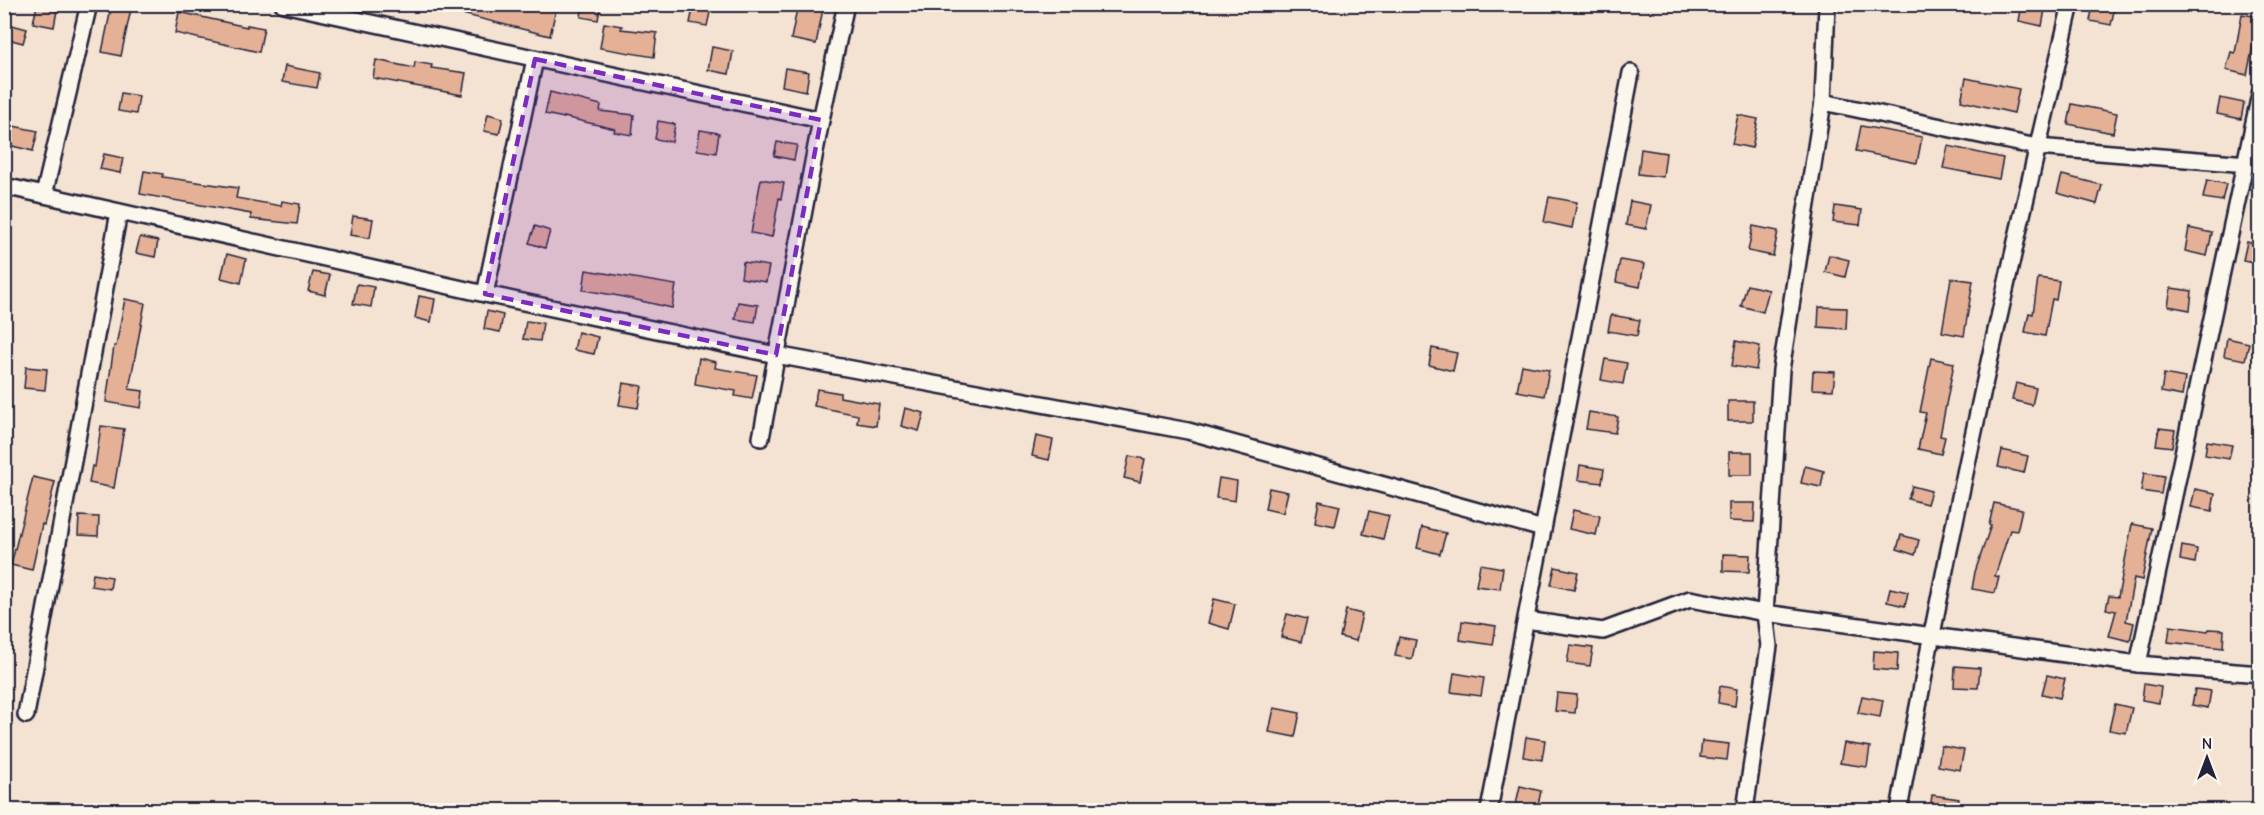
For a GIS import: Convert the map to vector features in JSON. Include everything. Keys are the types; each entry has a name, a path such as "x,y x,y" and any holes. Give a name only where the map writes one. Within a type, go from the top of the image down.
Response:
{"street":[{"path":"44,195 89,4"},
{"path":"282,4 821,120"},
{"path":"761,438 821,120 846,4"},
{"path":"1745,810 1769,646 1765,613 1781,370 1823,102 1827,4"},
{"path":"1899,810 1931,636 1970,446 2071,4"},
{"path":"485,294 535,59"},
{"path":"1489,810 1630,73"},
{"path":"2138,664 2253,164 2259,94"},
{"path":"1823,102 2037,147 2253,164"},
{"path":"4,186 485,294 776,355 1188,431 1543,529"},
{"path":"26,716 119,212"},
{"path":"1526,620 1604,631 1690,599 1765,613 2138,664 2259,674"}],"highlighted area":[{"path":"535,59 821,120 776,355 485,294"}],"building":[{"path":"112,4 132,4 121,56 102,52"},
{"path":"446,4 536,4 556,9 550,36 446,10"},
{"path":"583,4 601,4 598,20 581,17"},
{"path":"694,4 711,8 707,26 690,23"},
{"path":"798,4 824,4 816,44 791,39"},
{"path":"2022,4 2046,4 2042,26 2019,21"},
{"path":"2093,4 2115,6 2111,25 2090,21"},
{"path":"37,6 57,10 54,27 33,23"},
{"path":"179,12 247,27 247,25 264,28 259,52 175,33"},
{"path":"2242,14 2259,17 2247,75 2226,70 2231,52 2235,53"},
{"path":"604,23 622,26 621,29 657,33 654,57 600,48"},
{"path":"12,25 27,29 23,43 8,39"},
{"path":"712,47 733,51 729,74 708,70"},
{"path":"376,60 414,68 415,62 432,65 431,68 466,73 462,95 373,78"},
{"path":"285,66 320,73 317,88 282,82"},
{"path":"785,68 809,72 806,91 782,86"},
{"path":"1966,78 2019,89 2014,113 1961,101"},
{"path":"550,92 601,105 600,111 634,115 632,135 614,132 615,129 545,114"},
{"path":"121,93 139,96 136,114 118,111"},
{"path":"2220,98 2244,103 2241,119 2217,114"},
{"path":"2072,104 2117,113 2113,133 2068,124"},
{"path":"488,114 503,118 499,134 484,131"},
{"path":"1738,115 1758,119 1752,148 1732,144"},
{"path":"658,121 675,124 672,142 655,139"},
{"path":"13,126 38,131 33,151 8,145"},
{"path":"1861,126 1922,137 1917,163 1856,151"},
{"path":"700,130 719,133 716,153 697,150"},
{"path":"777,142 797,145 794,160 774,156"},
{"path":"1948,146 2003,158 1999,179 1943,168"},
{"path":"1641,149 1666,153 1663,177 1638,174"},
{"path":"104,154 123,158 120,173 100,169"},
{"path":"144,171 163,174 162,177 238,188 236,198 281,206 282,201 300,204 297,224 251,219 251,214 140,194"},
{"path":"2062,175 2102,185 2097,204 2057,193"},
{"path":"761,179 784,183 772,237 751,233"},
{"path":"2207,180 2226,184 2222,201 2203,198"},
{"path":"1549,197 1577,202 1572,228 1544,222"},
{"path":"1630,201 1651,205 1646,229 1626,225"},
{"path":"1835,206 1862,210 1860,225 1833,222"},
{"path":"353,216 373,219 370,238 350,235"},
{"path":"535,226 550,231 545,248 529,243"},
{"path":"1753,226 1778,231 1773,256 1748,251"},
{"path":"2189,228 2212,233 2207,256 2185,251"},
{"path":"140,237 158,241 155,257 136,253"},
{"path":"2247,242 2259,245 2259,263 2243,260"},
{"path":"227,254 246,259 241,283 221,278"},
{"path":"1829,255 1849,260 1845,277 1825,272"},
{"path":"1620,260 1644,264 1640,287 1616,282"},
{"path":"743,262 769,266 766,282 741,278"},
{"path":"586,270 676,285 672,308 583,290"},
{"path":"313,272 330,275 325,295 308,291"},
{"path":"1951,278 1973,281 1964,336 1942,332"},
{"path":"2038,278 2059,281 2056,300 2052,299 2045,336 2025,332 2029,313 2033,314"},
{"path":"357,284 374,287 371,307 353,304"},
{"path":"1747,285 1769,290 1763,312 1741,306"},
{"path":"2171,288 2192,291 2190,310 2168,306"},
{"path":"419,296 435,299 431,322 415,318"},
{"path":"125,299 145,303 129,389 143,391 141,408 106,402 114,346 116,346"},
{"path":"738,302 758,305 755,322 735,319"},
{"path":"1819,307 1847,308 1846,329 1818,327"},
{"path":"487,311 503,315 500,332 484,329"},
{"path":"1611,315 1640,320 1637,336 1608,331"},
{"path":"526,321 543,323 540,341 523,339"},
{"path":"578,332 598,337 594,354 574,350"},
{"path":"2227,338 2249,343 2245,360 2224,356"},
{"path":"1736,341 1760,346 1756,370 1732,366"},
{"path":"1432,348 1457,353 1453,371 1429,365"},
{"path":"699,358 716,362 715,368 757,375 752,399 735,396 736,391 695,384"},
{"path":"1931,358 1954,363 1940,436 1945,437 1941,454 1918,449 1926,413 1920,412"},
{"path":"1605,359 1627,363 1623,384 1601,380"},
{"path":"1522,365 1549,370 1544,396 1517,391"},
{"path":"26,367 47,369 45,390 24,388"},
{"path":"1813,371 1835,372 1833,390 1812,389"},
{"path":"2164,374 2185,378 2182,396 2161,392"},
{"path":"623,383 642,386 638,408 619,405"},
{"path":"2016,383 2036,388 2032,405 2012,400"},
{"path":"817,389 840,393 840,397 879,404 876,426 857,423 858,415 814,406"},
{"path":"1728,401 1753,401 1753,421 1728,421"},
{"path":"905,408 924,413 919,431 901,426"},
{"path":"1589,412 1618,417 1615,433 1586,429"},
{"path":"101,426 124,429 114,488 89,483 92,466 95,467"},
{"path":"2159,428 2175,430 2172,447 2156,445"},
{"path":"1036,436 1053,440 1049,460 1032,456"},
{"path":"2207,441 2232,445 2229,459 2205,455"},
{"path":"2002,450 2028,456 2024,473 1998,467"},
{"path":"1729,452 1752,452 1752,475 1729,475"},
{"path":"1129,456 1145,459 1140,482 1124,478"},
{"path":"1580,465 1604,469 1602,483 1578,480"},
{"path":"1805,466 1824,471 1821,487 1801,483"},
{"path":"2144,473 2164,476 2161,494 2141,491"},
{"path":"33,477 55,482 44,525 42,524 32,570 11,565"},
{"path":"1219,478 1237,481 1235,501 1216,498"},
{"path":"1912,486 1931,491 1927,504 1908,499"},
{"path":"1269,488 1288,492 1283,513 1265,509"},
{"path":"2195,489 2215,493 2212,511 2191,507"},
{"path":"1319,501 1340,506 1335,526 1315,522"},
{"path":"1729,503 1755,503 1754,522 1729,521"},
{"path":"1994,503 2022,509 2017,531 2010,530 1995,576 1999,577 1995,593 1972,589 1975,572 1991,525 1989,525"},
{"path":"1573,510 1600,516 1596,535 1569,529"},
{"path":"1369,511 1389,516 1383,539 1363,534"},
{"path":"79,516 99,517 98,536 78,535"},
{"path":"2132,524 2152,528 2142,580 2134,578 2126,621 2134,623 2130,641 2109,636 2116,611 2106,609 2109,596 2118,597"},
{"path":"1422,527 1446,533 1440,554 1417,548"},
{"path":"1901,535 1919,540 1915,555 1897,549"},
{"path":"2182,546 2197,549 2195,563 2180,560"},
{"path":"1723,554 1750,555 1749,572 1723,571"},
{"path":"1480,564 1503,568 1500,589 1476,586"},
{"path":"1555,567 1578,572 1574,590 1551,585"},
{"path":"93,574 112,577 110,589 91,586"},
{"path":"1890,588 1908,592 1905,606 1887,602"},
{"path":"1214,599 1235,604 1229,629 1208,623"},
{"path":"1346,610 1362,614 1356,641 1340,637"},
{"path":"1287,614 1307,619 1301,642 1281,637"},
{"path":"1462,621 1496,626 1493,645 1460,640"},
{"path":"2170,626 2208,631 2209,629 2224,630 2223,648 2168,642"},
{"path":"1399,637 1416,640 1412,659 1395,656"},
{"path":"1570,645 1593,648 1590,666 1567,663"},
{"path":"1874,651 1898,653 1897,671 1873,669"},
{"path":"1955,666 1980,668 1978,688 1954,687"},
{"path":"1454,673 1484,678 1481,696 1451,692"},
{"path":"2047,675 2065,679 2060,698 2042,694"},
{"path":"2144,684 2161,687 2159,703 2142,700"},
{"path":"1720,686 1737,689 1735,706 1718,703"},
{"path":"2195,689 2211,691 2208,708 2192,705"},
{"path":"1557,693 1577,695 1575,713 1555,711"},
{"path":"1862,696 1883,700 1880,717 1858,713"},
{"path":"2115,704 2132,708 2126,733 2109,730"},
{"path":"1274,708 1300,713 1295,737 1269,732"},
{"path":"1526,737 1545,740 1542,760 1523,757"},
{"path":"1702,741 1729,744 1727,760 1700,757"},
{"path":"1844,743 1870,747 1867,767 1840,763"},
{"path":"1941,746 1964,750 1960,770 1938,766"},
{"path":"1520,786 1541,791 1537,809 1516,804"},
{"path":"1932,795 1959,799 1957,810 1930,810"}]}
